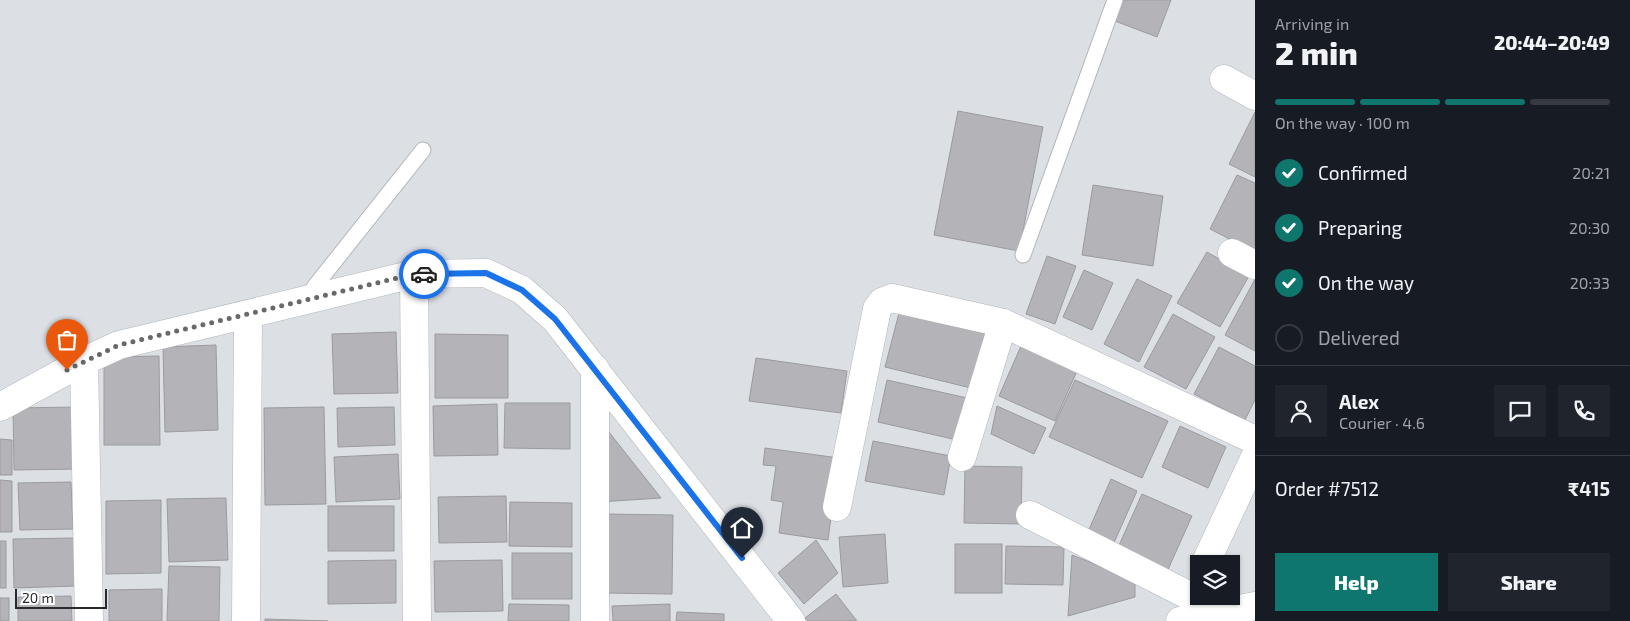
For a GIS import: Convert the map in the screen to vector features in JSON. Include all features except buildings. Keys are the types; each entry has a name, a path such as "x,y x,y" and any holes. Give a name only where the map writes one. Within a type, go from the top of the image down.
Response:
{"street":[{"path":"1224,79 1255,96"},
{"path":"0,407 84,361 119,345 414,274 486,273 522,290 555,319 791,621"},
{"path":"414,274 417,621"},
{"path":"837,507 874,318 882,302 892,298 1003,323 1255,440"},
{"path":"246,621 248,315"},
{"path":"962,458 1003,323"},
{"path":"84,361 89,621"},
{"path":"595,369 595,621"},
{"path":"1209,555 1255,457"},
{"path":"1030,515 1190,584"},
{"path":"1178,621 1190,595"},
{"path":"1178,621 1255,606"}],"lane":[{"path":"1022,255 1115,0"},
{"path":"305,301 423,150"}],"way so far":[{"path":"67,370 119,345 414,274 424,274"}],"route":[{"path":"424,274 486,273 522,290 555,319 742,558"}]}
